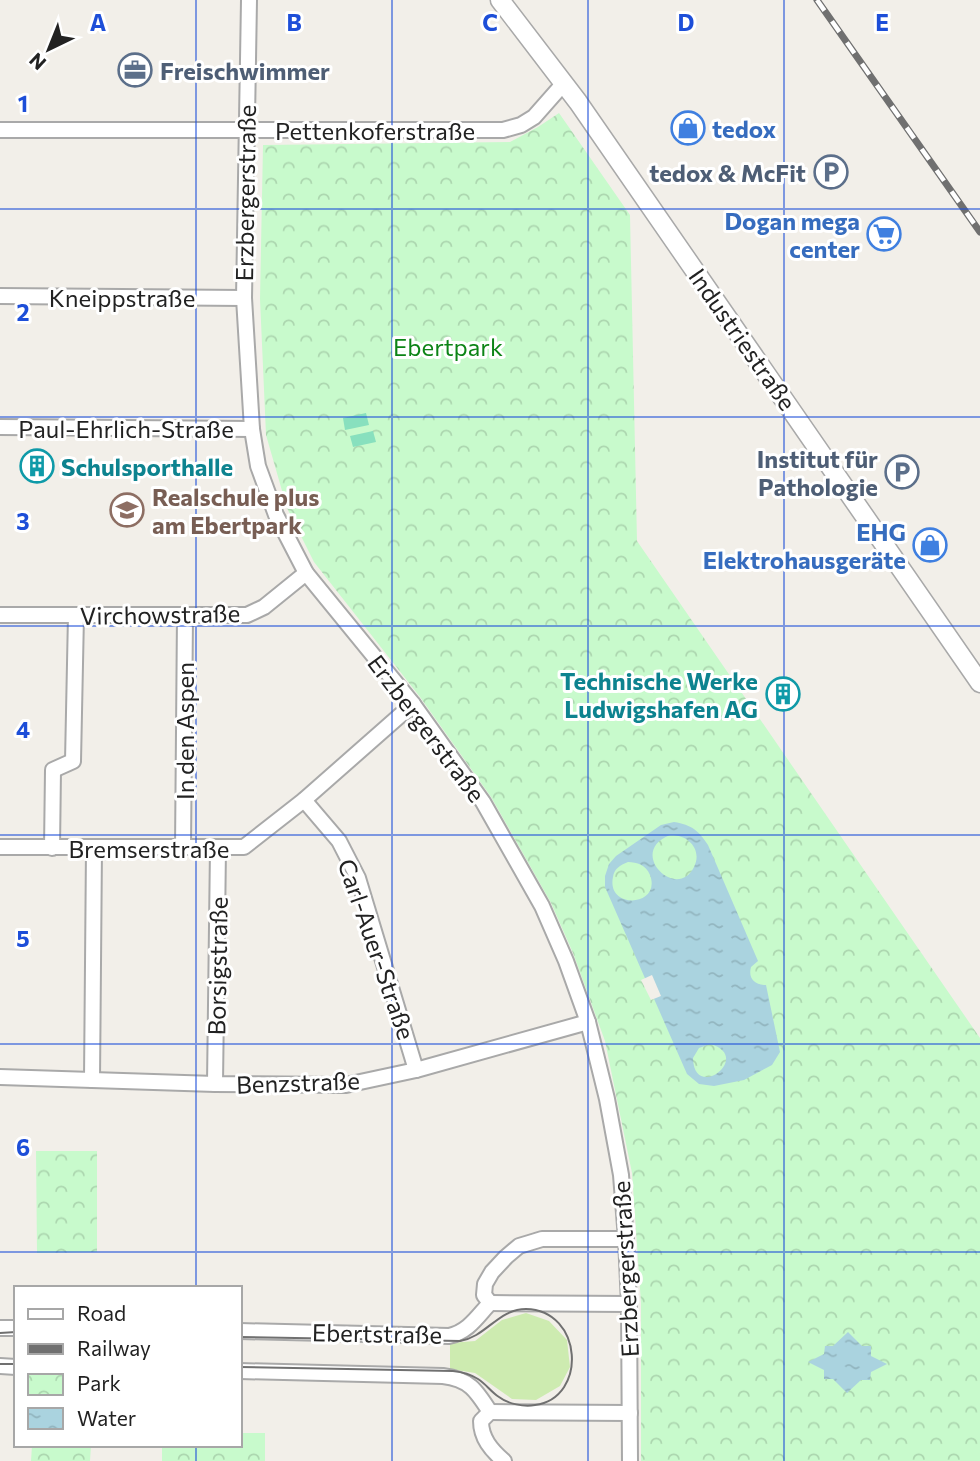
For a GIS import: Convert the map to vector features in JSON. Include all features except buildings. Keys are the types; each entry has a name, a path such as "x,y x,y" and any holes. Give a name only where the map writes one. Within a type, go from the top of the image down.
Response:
{"street":[{"name":"Erzbergerstraße","path":"248,0 244,298 252,429 258,466 276,515 306,573 413,704 483,802 542,906 566,961 587,1022 607,1099 621,1175 629,1304 630,1461"},
{"name":"Industriestraße","path":"500,0 564,83 980,683"},
{"name":"Pettenkoferstraße","path":"0,130 503,130 521,125 534,117 564,83"},
{"name":"Kneippstraße","path":"0,296 244,298"},
{"name":"Paul-Ehrlich-Straße","path":"0,426 252,429"},
{"name":"Virchowstraße","path":"0,615 247,615 264,607 306,573"},
{"path":"52,848 53,770 73,761 76,615"},
{"name":"In den Aspen","path":"183,848 185,615"},
{"name":"Bremserstraße","path":"0,847 244,847 304,800 413,704"},
{"name":"Carl-Auer-Straße","path":"304,800 339,841 358,878 416,1070"},
{"path":"92,1080 94,848"},
{"name":"Borsigstraße","path":"215,1084 218,848"},
{"name":"Benzstraße","path":"0,1077 346,1085 416,1070 587,1022"},
{"path":"626,1239 542,1240 519,1247 492,1272 485,1284 484,1294 489,1303 629,1304"},
{"name":"Ebertstraße","path":"242,1331 449,1336 458,1334 469,1326 489,1303"},
{"name":"Ebertstraße","path":"242,1371 457,1378 479,1394 490,1412"},
{"path":"504,1461 490,1447 481,1430 481,1421 490,1412 630,1413"}],"green space":[{"name":"Ebertpark","path":"559,113 630,215 637,541 980,1038 980,1461 641,1461 641,1303 632,1173 605,1041 573,953 551,903 491,797 420,697 314,562 287,508 266,435 260,299 263,145 510,142"},
{"path":"366,413 369,425 345,430 343,418"},
{"path":"373,431 376,442 353,447 350,436"},
{"path":"36,1151 97,1151 97,1252 37,1253"},
{"path":"526,1313 549,1321 567,1340 570,1367 560,1386 536,1400 512,1399 475,1373 450,1369 450,1343 475,1341 502,1320"},
{"path":"242,1433 265,1433 265,1461 162,1461 162,1447 242,1447"},
{"path":"32,1447 91,1447 90,1461 31,1461"}],"water":[{"path":"674,822 686,825 698,832 708,845 758,961 751,967 751,978 758,984 766,985 780,1052 772,1065 744,1080 714,1086 699,1084 687,1074 605,887 609,864 616,856 661,825","holes":["670,835 687,840 696,854 694,867 686,876 677,879 667,877 654,862 653,852 658,843","631,862 646,869 652,886 648,893 633,900 618,895 613,888 613,877 618,868","710,1044 722,1050 726,1058 724,1066 710,1077 702,1076 696,1071 693,1058 699,1048"]},
{"path":"848,1332 862,1346 871,1346 871,1356 887,1364 871,1372 870,1380 861,1380 847,1393 833,1379 824,1379 824,1370 808,1362 824,1354 825,1346 833,1346"}],"pier":[{"path":"652,975 661,996 651,1000 641,980"}],"tram line":[{"path":"242,1337 460,1341 477,1334 508,1313 526,1309 545,1313 559,1323 568,1338 572,1355 570,1372 564,1387 552,1399 531,1406 507,1401 478,1379 456,1371 242,1367"},
{"path":"0,1333 14,1332"},
{"path":"0,1364 14,1364"}],"railway":[{"path":"817,0 980,232"}],"place":[{"name":"Freischwimmer","path":"135,70"},
{"name":"tedox","path":"688,128"},
{"name":"tedox & McFit","path":"831,172"},
{"name":"Dogan mega center","path":"884,234"},
{"name":"Schulsporthalle","path":"37,466"},
{"name":"Institut für Pathologie","path":"902,472"},
{"name":"Realschule plus am Ebertpark","path":"127,510"},
{"name":"EHG Elektrohausgeräte","path":"930,545"},
{"name":"Technische Werke Ludwigshafen AG","path":"783,694"}]}
